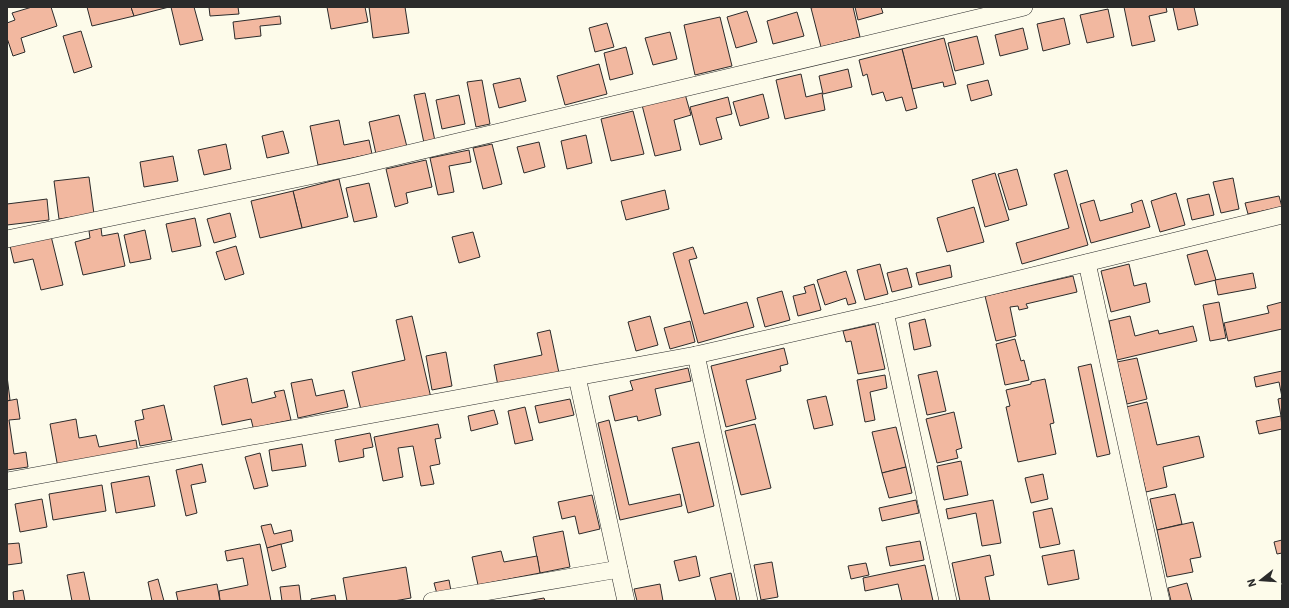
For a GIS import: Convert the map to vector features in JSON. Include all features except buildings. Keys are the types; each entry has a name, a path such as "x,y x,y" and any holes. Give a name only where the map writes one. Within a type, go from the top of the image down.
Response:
{"street":[{"path":"7,239 352,167 1024,7"},
{"path":"7,481 696,355 885,312 1282,215"},
{"path":"1087,263 1161,601"},
{"path":"885,312 948,601"},
{"path":"696,355 748,601"},
{"path":"576,377 626,601"},
{"path":"432,601 619,569"}]}
